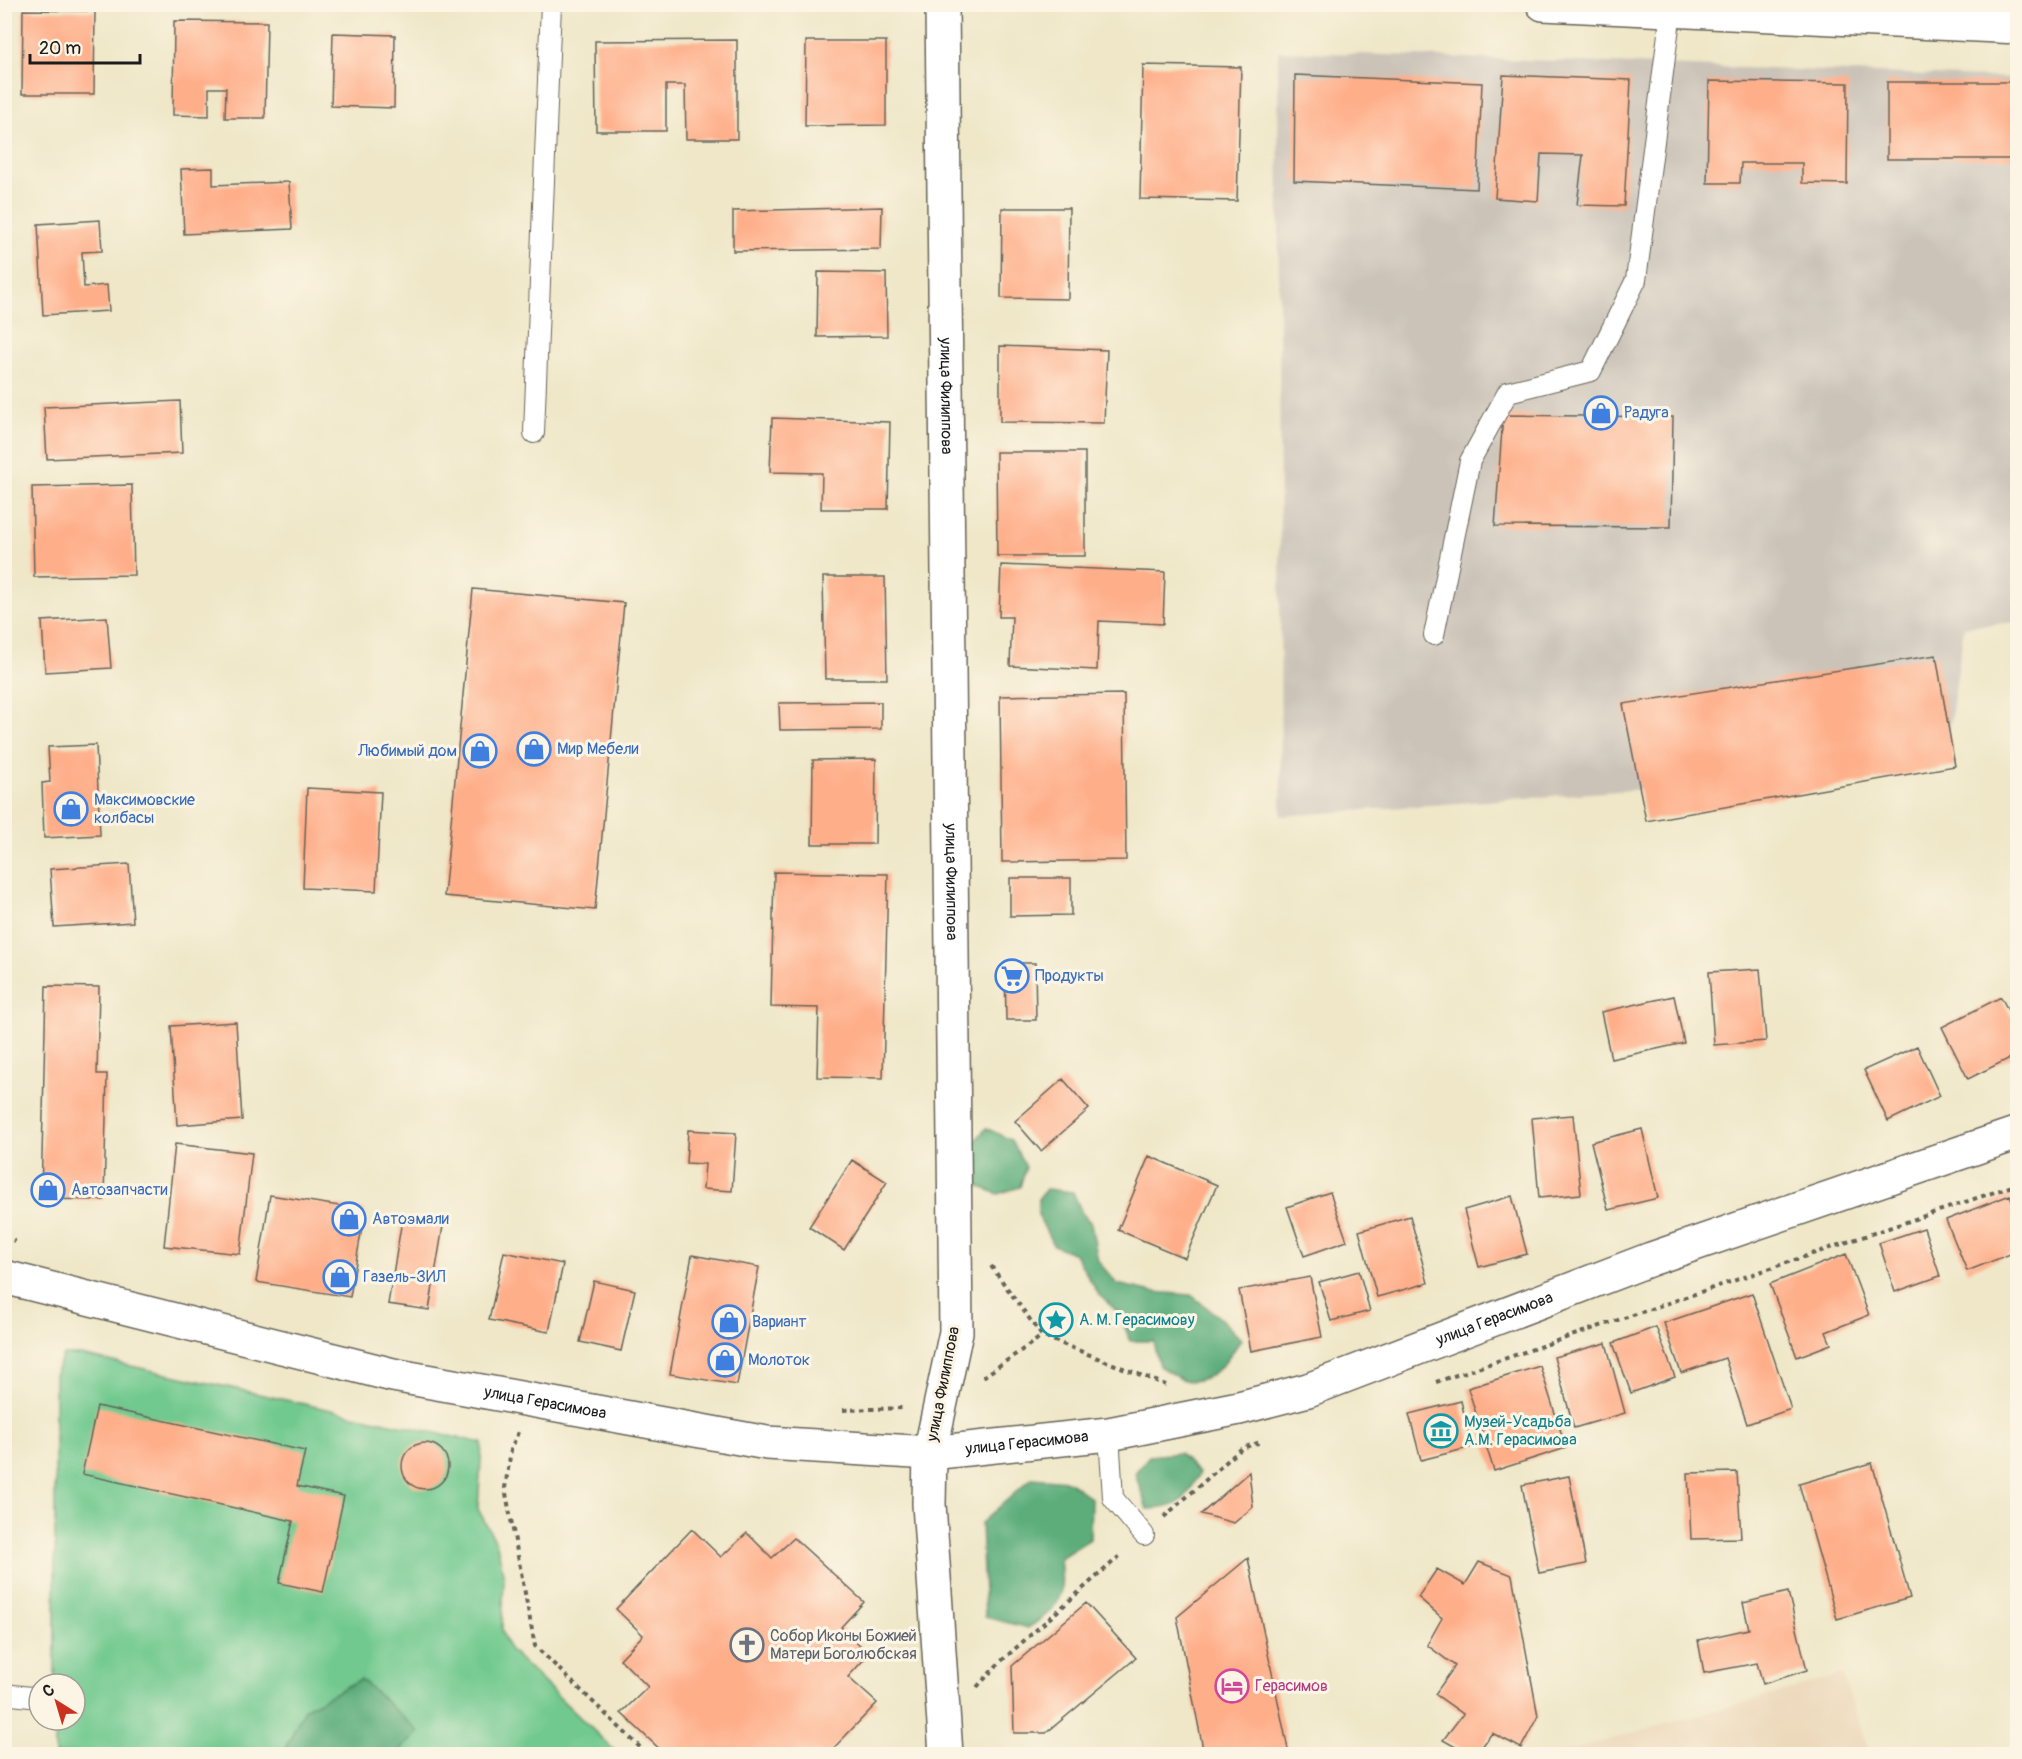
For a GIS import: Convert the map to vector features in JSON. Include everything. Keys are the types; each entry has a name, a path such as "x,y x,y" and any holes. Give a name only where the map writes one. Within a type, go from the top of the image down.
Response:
{"street":[{"name":"улица Филиппова","path":"942,4 956,1332 930,1453 929,1504 946,1755"},
{"path":"1543,4 2018,27"},
{"name":"улица Герасимова","path":"4,1277 393,1375 767,1443 930,1453 1109,1434 1239,1408 1308,1390 1651,1259 2018,1133"}],"lane":[{"path":"534,433 551,4"},
{"path":"1434,635 1470,461 1509,392 1591,371 1636,280 1671,10"},
{"path":"1109,1434 1113,1498 1144,1535"},
{"path":"4,1694 27,1697"}],"path":[{"path":"1433,1383 2018,1184"},
{"path":"4,1238 16,1241"},
{"path":"988,1261 1042,1336 1176,1389"},
{"path":"834,1410 940,1408 1042,1336"},
{"path":"944,1722 1000,1662 1242,1448 1264,1441"},
{"path":"511,1450 506,1488 509,1520 535,1646 647,1755"}],"shaded area":[{"path":"1834,5 2017,5 2017,14"},
{"path":"1278,51 2017,78 2017,622 1964,627 1944,767 1281,816"},
{"path":"1842,1674 1870,1754 1557,1754 1757,1699"}],"green space":[{"path":"986,1128 1011,1140 1026,1167 1020,1187 998,1194 975,1185 968,1150"},
{"path":"1046,1189 1073,1192 1082,1213 1091,1223 1098,1261 1117,1284 1153,1292 1191,1295 1219,1317 1241,1339 1218,1369 1203,1379 1184,1380 1159,1366 1153,1341 1130,1341 1120,1314 1099,1295 1075,1254 1053,1245 1038,1215 1038,1199"},
{"path":"63,1355 81,1355 482,1443 478,1509 497,1544 504,1578 502,1630 509,1649 618,1754 55,1754 55,1732 87,1732 87,1672 55,1672 55,1375"},
{"path":"1179,1453 1199,1473 1190,1490 1180,1502 1174,1505 1147,1509 1135,1473 1149,1456"},
{"path":"1032,1478 1068,1481 1091,1498 1090,1539 1060,1558 1061,1592 1058,1600 1048,1613 1028,1628 985,1617 981,1523"},
{"path":"361,1679 419,1732 396,1754 283,1754 304,1709"}],"building":[{"path":"23,10 95,11 94,94 22,94"},
{"path":"174,21 267,22 265,118 225,118 226,88 209,88 209,116 173,115"},
{"path":"333,33 395,35 394,108 331,106"},
{"path":"737,40 737,139 686,139 685,85 666,85 666,131 596,131 595,41"},
{"path":"806,41 886,41 886,125 805,126"},
{"path":"1143,65 1241,67 1237,201 1140,199"},
{"path":"1295,75 1482,83 1477,189 1294,181"},
{"path":"1503,75 1631,80 1624,206 1577,205 1583,155 1541,154 1538,201 1495,198"},
{"path":"1709,81 1848,83 1847,184 1802,183 1802,163 1741,163 1740,183 1707,183"},
{"path":"1887,82 2018,82 2018,159 1887,159"},
{"path":"213,168 213,185 289,182 292,229 184,234 181,169"},
{"path":"882,207 881,249 733,251 733,211"},
{"path":"1002,208 1069,208 1068,299 1001,298"},
{"path":"100,220 102,251 82,252 84,287 107,285 109,311 43,315 38,224"},
{"path":"818,272 886,273 887,336 817,337"},
{"path":"1000,346 1107,350 1104,423 1000,422"},
{"path":"180,401 182,453 47,459 44,407"},
{"path":"1503,415 1673,417 1671,527 1495,526"},
{"path":"772,418 890,422 888,509 821,509 822,473 770,472"},
{"path":"996,452 1085,452 1085,556 997,556"},
{"path":"132,485 134,575 34,577 32,487"},
{"path":"1001,565 1165,572 1163,624 1099,621 1097,670 1010,666 1012,617 999,617"},
{"path":"823,577 885,577 887,679 825,679"},
{"name":"Мир Мебели","path":"473,589 624,603 595,910 444,896"},
{"path":"107,617 111,668 45,672 42,621"},
{"path":"1936,655 1955,766 1646,821 1623,704"},
{"path":"1124,694 1126,860 1002,862 1000,696"},
{"path":"881,702 881,729 780,730 779,703"},
{"name":"Максимовские колбасы","path":"96,745 100,835 44,838 42,783 50,782 48,747"},
{"path":"876,759 875,844 812,844 813,760"},
{"path":"307,788 381,792 376,891 303,888"},
{"path":"129,864 133,922 54,927 50,869"},
{"path":"774,872 888,874 883,1078 817,1077 819,1008 771,1007"},
{"path":"1010,878 1071,878 1071,915 1010,916"},
{"path":"1005,963 1035,963 1036,1020 1006,1020"},
{"path":"1760,969 1766,1041 1714,1045 1709,972"},
{"path":"46,986 99,987 97,1074 107,1074 104,1200 41,1199"},
{"path":"1674,996 1684,1043 1611,1059 1601,1012"},
{"path":"2001,997 2018,1029 2018,1054 1968,1079 1942,1027"},
{"path":"236,1022 242,1120 177,1125 171,1026"},
{"path":"1917,1046 1940,1096 1888,1121 1864,1070"},
{"path":"1063,1079 1089,1109 1041,1151 1015,1121"},
{"path":"1573,1115 1581,1194 1539,1198 1532,1118"},
{"path":"1642,1129 1658,1198 1608,1210 1591,1142"},
{"path":"688,1130 736,1133 732,1191 703,1189 705,1164 686,1163"},
{"path":"175,1144 252,1153 240,1254 164,1246"},
{"path":"1149,1156 1217,1185 1185,1258 1118,1230"},
{"path":"852,1160 887,1182 844,1250 809,1227"},
{"path":"1330,1192 1347,1241 1304,1256 1287,1207"},
{"path":"270,1195 365,1210 350,1297 256,1282"},
{"path":"2010,1195 2018,1215 2018,1251 1967,1271 1946,1220"},
{"path":"1512,1196 1527,1254 1479,1267 1464,1210"},
{"path":"1410,1216 1428,1283 1377,1297 1359,1231"},
{"path":"402,1220 443,1226 429,1310 388,1304"},
{"path":"1924,1228 1940,1276 1895,1292 1879,1243"},
{"path":"504,1252 563,1264 549,1332 489,1320"},
{"path":"1846,1254 1869,1315 1826,1332 1831,1344 1797,1357 1770,1284"},
{"path":"692,1255 759,1267 737,1385 670,1374"},
{"path":"1359,1271 1370,1311 1331,1321 1319,1282"},
{"path":"1310,1277 1322,1337 1251,1351 1239,1290"},
{"path":"594,1281 635,1290 621,1351 580,1342"},
{"path":"1752,1293 1791,1409 1747,1424 1725,1358 1681,1373 1664,1323"},
{"path":"1656,1327 1675,1377 1631,1393 1613,1343"},
{"path":"1606,1343 1625,1413 1574,1428 1554,1357"},
{"path":"1540,1366 1566,1448 1494,1471 1468,1388"},
{"name":"Музей-Усадьба А.М. Герасимова","path":"1461,1401 1472,1447 1421,1460 1409,1414"},
{"path":"97,1406 305,1451 297,1486 344,1496 323,1592 279,1583 293,1521 82,1474"},
{"path":"425,1443 441,1450 448,1466 441,1482 425,1489 409,1482 402,1466 409,1450"},
{"path":"1872,1463 1910,1598 1837,1619 1799,1484"},
{"path":"1249,1472 1253,1507 1234,1523 1201,1514"},
{"path":"1737,1472 1741,1538 1691,1539 1688,1473"},
{"path":"1569,1476 1586,1564 1539,1573 1522,1485"},
{"name":"Собор Иконы Божией Матери Боголюбская","path":"692,1529 721,1557 747,1533 772,1558 794,1538 864,1602 841,1627 869,1654 848,1677 877,1703 828,1754 665,1754 621,1713 648,1687 620,1659 643,1635 616,1609"},
{"name":"Герасимов","path":"1248,1558 1289,1754 1204,1754 1177,1617"},
{"path":"1479,1562 1512,1575 1538,1716 1521,1748 1492,1733 1477,1754 1468,1754 1443,1740 1463,1714 1435,1694 1455,1666 1427,1645 1442,1618 1418,1597 1437,1569 1465,1585"},
{"path":"1788,1592 1807,1670 1763,1684 1757,1663 1704,1673 1698,1640 1749,1629 1743,1603"},
{"path":"1086,1603 1136,1658 1046,1733 1014,1733 1012,1666"}],"place":[{"name":"Радуга","path":"1601,413"},
{"name":"Мир Мебели","path":"534,749"},
{"name":"Любимый дом","path":"480,751"},
{"name":"Максимовские колбасы","path":"71,809"},
{"name":"Продукты","path":"1012,976"},
{"name":"Автозапчасти","path":"48,1190"},
{"name":"Автоэмали","path":"349,1219"},
{"name":"Газель-ЗИЛ","path":"340,1277"},
{"name":"А. М. Герасимову","path":"1056,1320"},
{"name":"Вариант","path":"729,1322"},
{"name":"Молоток","path":"725,1360"},
{"name":"Музей-Усадьба А.М. Герасимова","path":"1441,1431"},
{"name":"Собор Иконы Божией Матери Боголюбская","path":"747,1645"},
{"name":"Герасимов","path":"1232,1686"}]}
